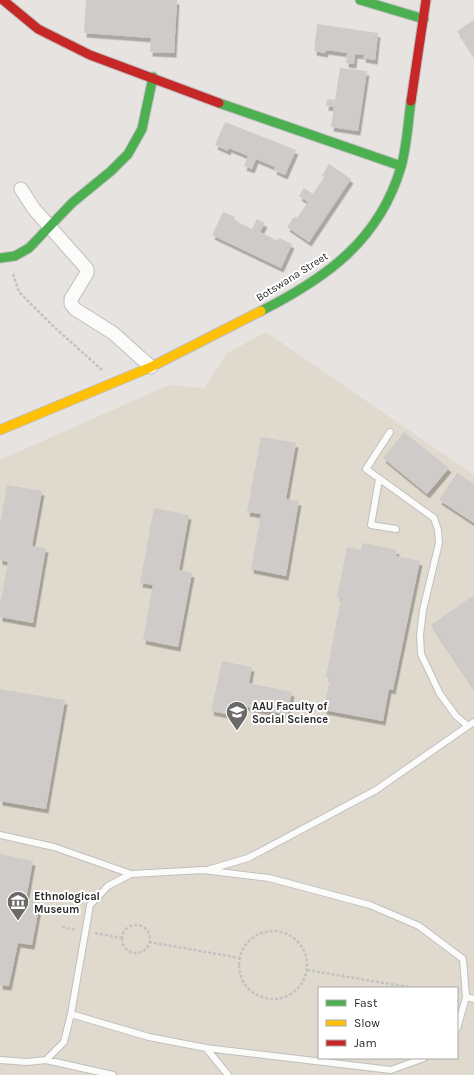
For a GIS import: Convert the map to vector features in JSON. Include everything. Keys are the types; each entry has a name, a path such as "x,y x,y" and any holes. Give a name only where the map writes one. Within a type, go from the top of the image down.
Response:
{"street":[{"path":"3,0 38,29 90,55 231,107 401,166"},
{"path":"360,0 424,19"},
{"name":"Botswana Street","path":"0,430 152,367 286,298 345,258 370,229 389,199 401,166 426,0"},
{"path":"4,258 23,252 50,227 64,210 123,160 141,132 153,77"},
{"path":"21,189 50,227 87,269 87,273 71,299 71,304 75,309 113,333 152,367"}],"lane":[{"path":"203,870 248,858 376,790 471,724 456,716 440,694 420,654 420,635 423,610 438,543 438,530 434,518 366,469 390,432"},
{"path":"379,479 370,525 396,529"},
{"path":"0,835 54,846 131,874 203,870 269,878 370,905 419,926 463,959 466,997 458,1025"},
{"path":"46,1060 64,1042 71,1014 90,905 108,886 131,874"},
{"path":"466,997 474,999"},
{"path":"71,1014 149,1037 206,1048 391,1070 421,1059"},
{"path":"206,1048 228,1075"},
{"path":"0,1060 27,1062 46,1060 113,1075"}],"path":[{"path":"4,258 19,292 52,325 115,382"},
{"path":"138,926 142,927 148,934 149,942 147,947 140,952 131,952 124,947 122,938 123,934 129,927 138,926"},
{"path":"272,931 283,933 294,938 301,946 306,957 307,970 304,979 298,988 290,994 279,998 268,998 258,995 249,988 243,980 239,969 240,958 244,948 256,936 272,931"},
{"path":"149,942 240,958"},
{"path":"307,970 408,987"}],"shaded area":[{"name":"AAU Faculty of Social Science","path":"266,332 474,475 474,1075 0,1075 0,460 169,385 204,388 227,353"}],"building":[{"path":"86,0 177,0 174,53 150,52 151,38 84,33"},
{"path":"474,20 474,57 457,31"},
{"path":"317,24 378,33 375,60 363,58 364,55 355,54 354,64 346,63 347,53 326,50 325,53 314,51"},
{"path":"340,68 367,71 358,131 331,127 334,107 326,106 327,99 335,100"},
{"path":"225,122 296,150 285,175 274,170 275,167 256,159 252,169 244,166 248,156 229,148 228,151 215,145"},
{"path":"329,164 351,179 309,242 287,227 294,217 297,218 308,202 299,196 304,188 313,194 324,177 322,176"},
{"path":"223,212 235,217 234,220 252,229 257,219 265,223 260,232 278,241 279,238 292,244 281,268 212,235"},
{"path":"404,432 449,468 427,494 383,458"},
{"path":"261,437 296,443 286,499 299,501 286,576 251,569 261,514 247,512"},
{"path":"457,473 474,484 474,523 439,500"},
{"path":"7,485 42,491 32,546 46,548 33,623 0,617 0,605 8,562 0,560 0,525"},
{"path":"154,508 189,515 179,570 192,573 178,647 143,640 153,585 140,583"},
{"path":"363,543 397,550 396,556 420,561 393,690 389,689 383,721 324,710 330,678 326,677 341,598 337,597 347,547 361,550"},
{"path":"474,595 474,689 431,625"},
{"path":"222,661 252,667 249,683 292,692 287,715 239,705 236,716 211,711"},
{"path":"0,689 65,700 46,809 0,801"},
{"name":"Ethnological Museum","path":"0,854 33,861 26,899 40,902 32,945 18,943 9,986 0,985"}],"traffic: fast":[{"path":"360,0 424,19"},
{"path":"0,258 15,256 29,248 72,203 111,171 128,154 142,129 153,77"},
{"path":"261,311 307,285 328,270 347,254 364,236 379,216 391,193 401,167 411,101"},
{"path":"219,103 401,166"}],"traffic: slow":[{"path":"0,430 151,367 261,311"}],"traffic: jam":[{"path":"3,0 38,29 90,55 219,103"},
{"path":"411,101 426,0"}],"place":[{"name":"AAU Faculty of Social Science","path":"237,732"},
{"name":"Ethnological Museum","path":"18,922"}]}
